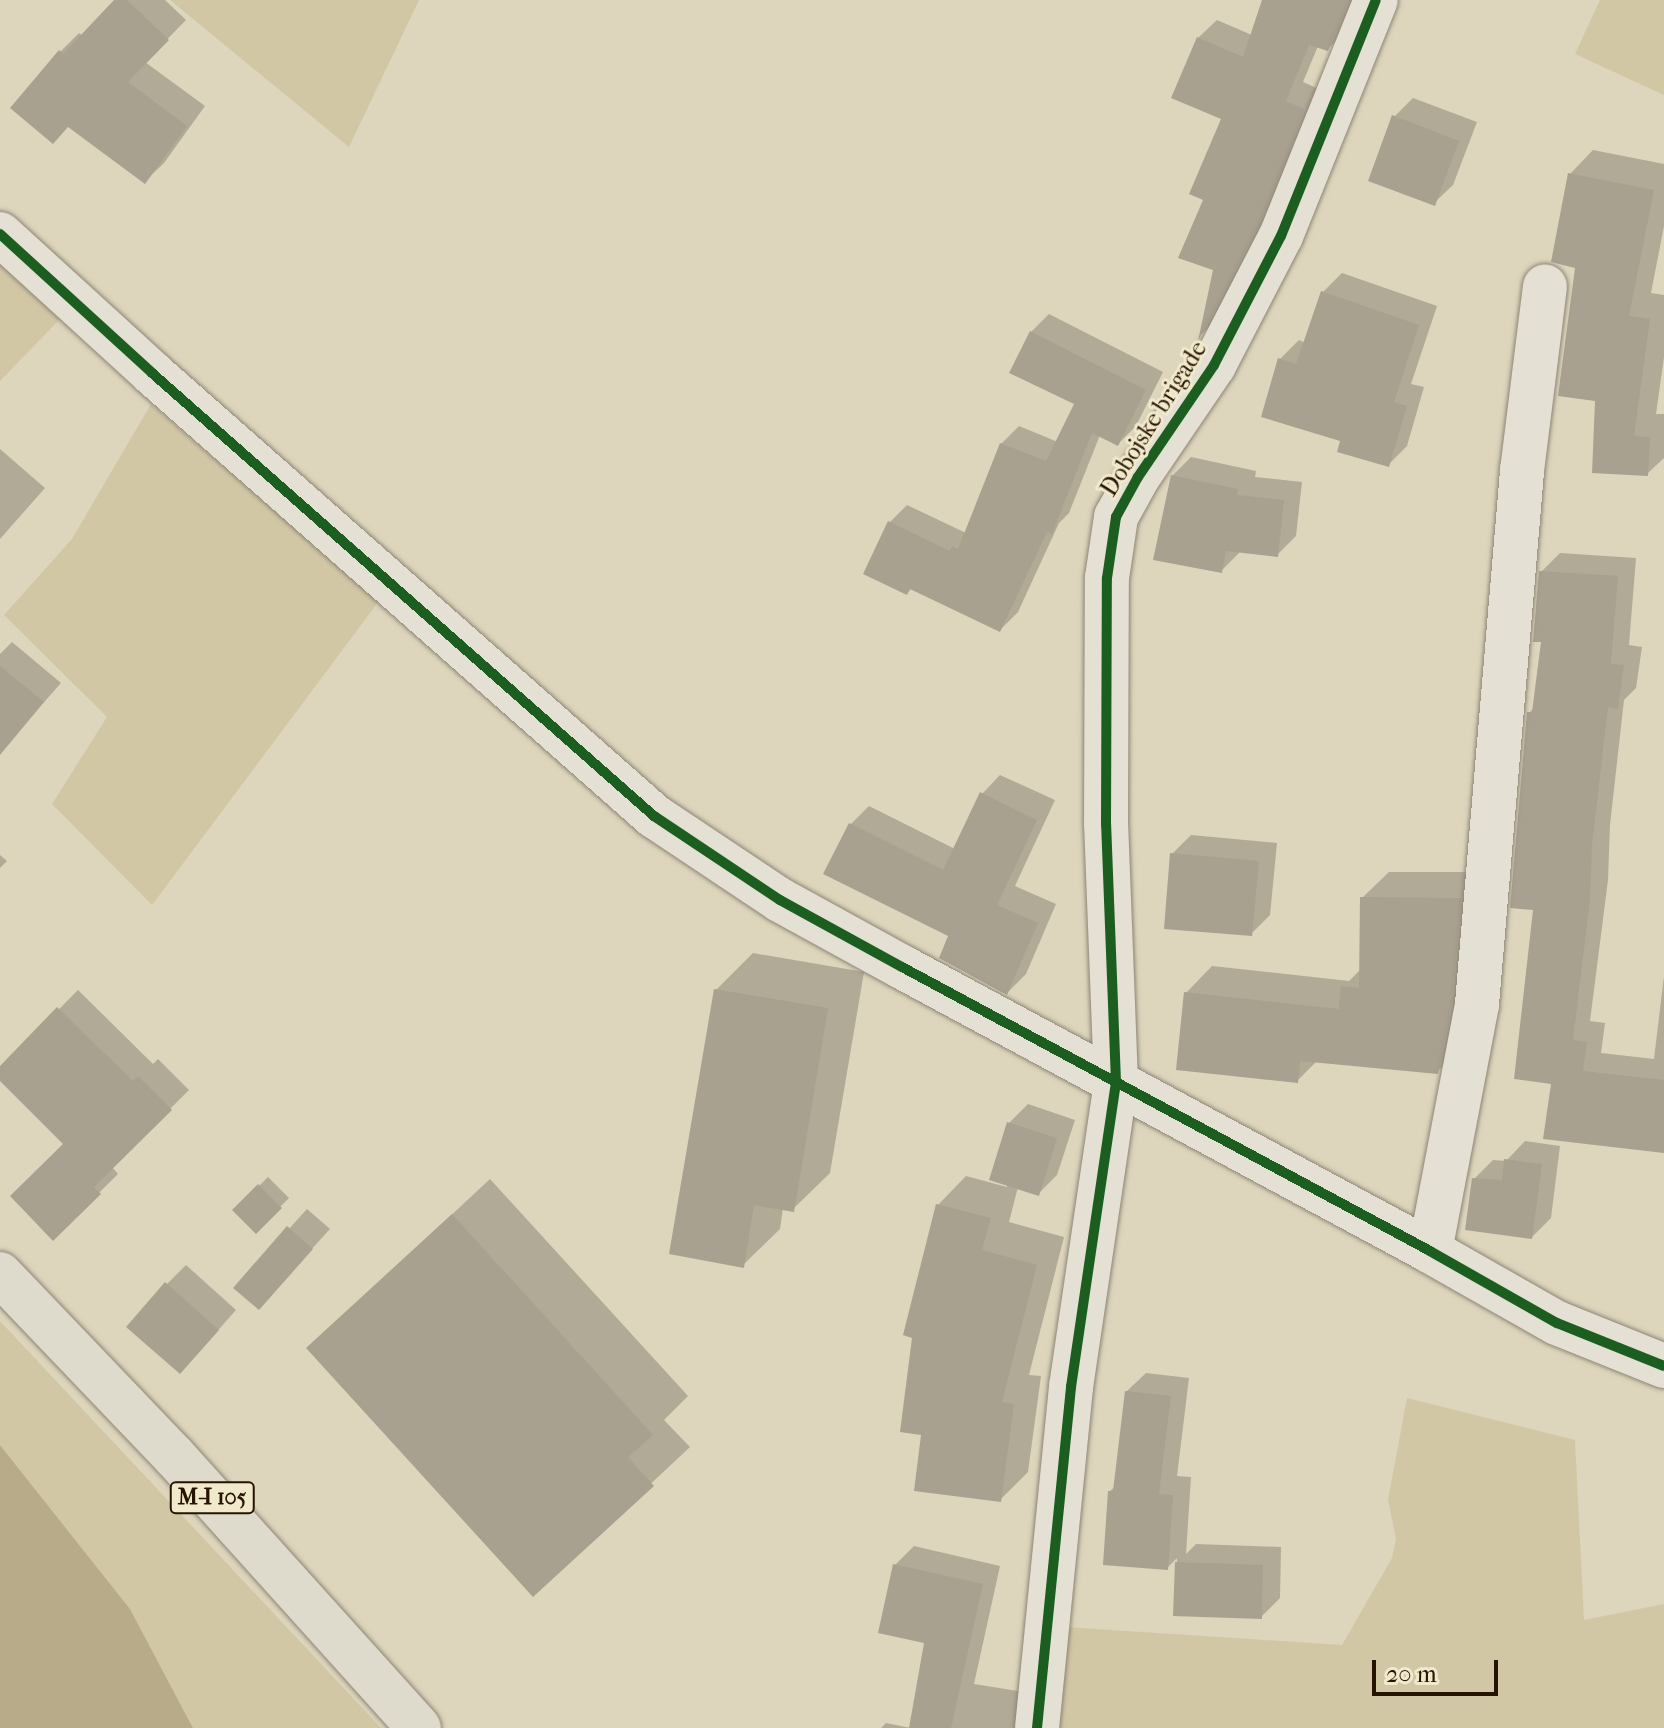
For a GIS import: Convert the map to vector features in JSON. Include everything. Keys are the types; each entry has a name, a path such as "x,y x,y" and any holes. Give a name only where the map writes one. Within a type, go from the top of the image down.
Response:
{"main road":[{"name":"M-I 105","path":"0,1274 174,1456 419,1728"}],"street":[{"name":"Dobojske brigade","path":"1037,1728 1071,1387 1116,1082 1106,793 1107,578 1116,517 1138,477 1214,365 1281,236 1376,0"},
{"path":"0,234 152,373 654,816 780,900 1430,1251 1557,1323 1664,1366"},
{"path":"1430,1251 1477,1004 1522,471 1545,286"}],"shaded area":[{"path":"170,0 419,0 349,147"},
{"path":"1600,0 1664,0 1664,95 1575,54"},
{"path":"0,264 60,319 0,381"},
{"path":"151,404 379,601 152,905 52,804 107,717 4,615 72,539"},
{"path":"0,1321 381,1728 193,1728 130,1609 0,1445"},
{"path":"1407,1398 1575,1440 1584,1620 1664,1604 1664,1728 1057,1728 1065,1627 1342,1645 1392,1558 1396,1539 1388,1500"},
{"path":"0,1445 130,1609 193,1728 0,1728"}],"building":[{"path":"114,0 127,0 169,40 128,82 187,126 145,184 68,127 53,144 10,108 59,50 63,54"},
{"path":"1262,0 1349,0 1328,51 1309,45 1286,101 1304,109 1286,158 1258,226 1198,341 1213,270 1178,258 1203,200 1189,194 1221,119 1171,98 1197,37 1243,57"},
{"path":"1392,115 1459,141 1435,206 1368,181"},
{"path":"1568,173 1654,190 1629,316 1650,319 1634,436 1650,437 1648,476 1592,473 1595,401 1558,396 1575,268 1551,262"},
{"path":"1321,291 1419,325 1394,402 1407,406 1389,467 1337,452 1340,441 1261,417 1278,358 1296,364"},
{"path":"1030,331 1146,390 1118,446 1092,433 1052,534 1047,532 1000,632 910,589 907,595 863,574 888,521 950,551 952,546 958,549 1000,443 1046,461 1074,404 1009,373"},
{"path":"1171,475 1238,489 1237,495 1284,500 1278,557 1226,551 1222,573 1153,560"},
{"path":"1539,571 1618,576 1611,664 1624,665 1618,709 1608,707 1573,1040 1587,1042 1583,1071 1664,1080 1664,1153 1543,1139 1551,1084 1514,1079 1533,910 1510,908 1527,712 1532,712 1541,642 1533,642"},
{"path":"0,666 44,702 0,755"},
{"path":"980,792 1037,820 997,905 1038,923 1007,995 939,958 948,936 823,874 849,823 943,870"},
{"path":"1170,853 1259,861 1252,936 1164,929"},
{"path":"1360,897 1461,898 1452,1001 1438,1074 1300,1061 1298,1083 1176,1070 1184,992 1339,1009 1341,986 1359,988"},
{"path":"714,989 828,1008 794,1212 754,1205 744,1268 669,1254"},
{"path":"57,1007 133,1081 138,1076 172,1110 94,1187 101,1194 53,1241 10,1196 63,1144 0,1081 0,1066"},
{"path":"1007,1122 1057,1138 1039,1196 989,1180"},
{"path":"1504,1159 1542,1164 1532,1239 1465,1230 1472,1178 1502,1180"},
{"path":"258,1184 282,1208 256,1234 232,1210"},
{"path":"936,1204 991,1218 982,1250 1037,1265 1002,1402 1014,1404 1001,1502 914,1491 921,1435 900,1432 912,1338 903,1335"},
{"path":"452,1214 653,1435 628,1457 654,1486 533,1597 306,1348"},
{"path":"287,1226 313,1249 259,1310 233,1288"},
{"path":"165,1282 219,1330 180,1374 126,1327"},
{"path":"1125,1391 1171,1396 1159,1494 1173,1495 1168,1570 1103,1565 1108,1491 1113,1491"},
{"path":"1175,1562 1263,1565 1262,1619 1173,1616"},
{"path":"893,1564 983,1584 951,1728 909,1728 924,1643 878,1633"}],"cycle path":[{"path":"1037,1728 1071,1387 1116,1082 1106,824 1107,578 1116,517 1138,477 1214,365 1281,236 1376,0"},
{"path":"0,234 152,373 654,816 780,900 902,967 1430,1251 1557,1323 1664,1366"}]}
